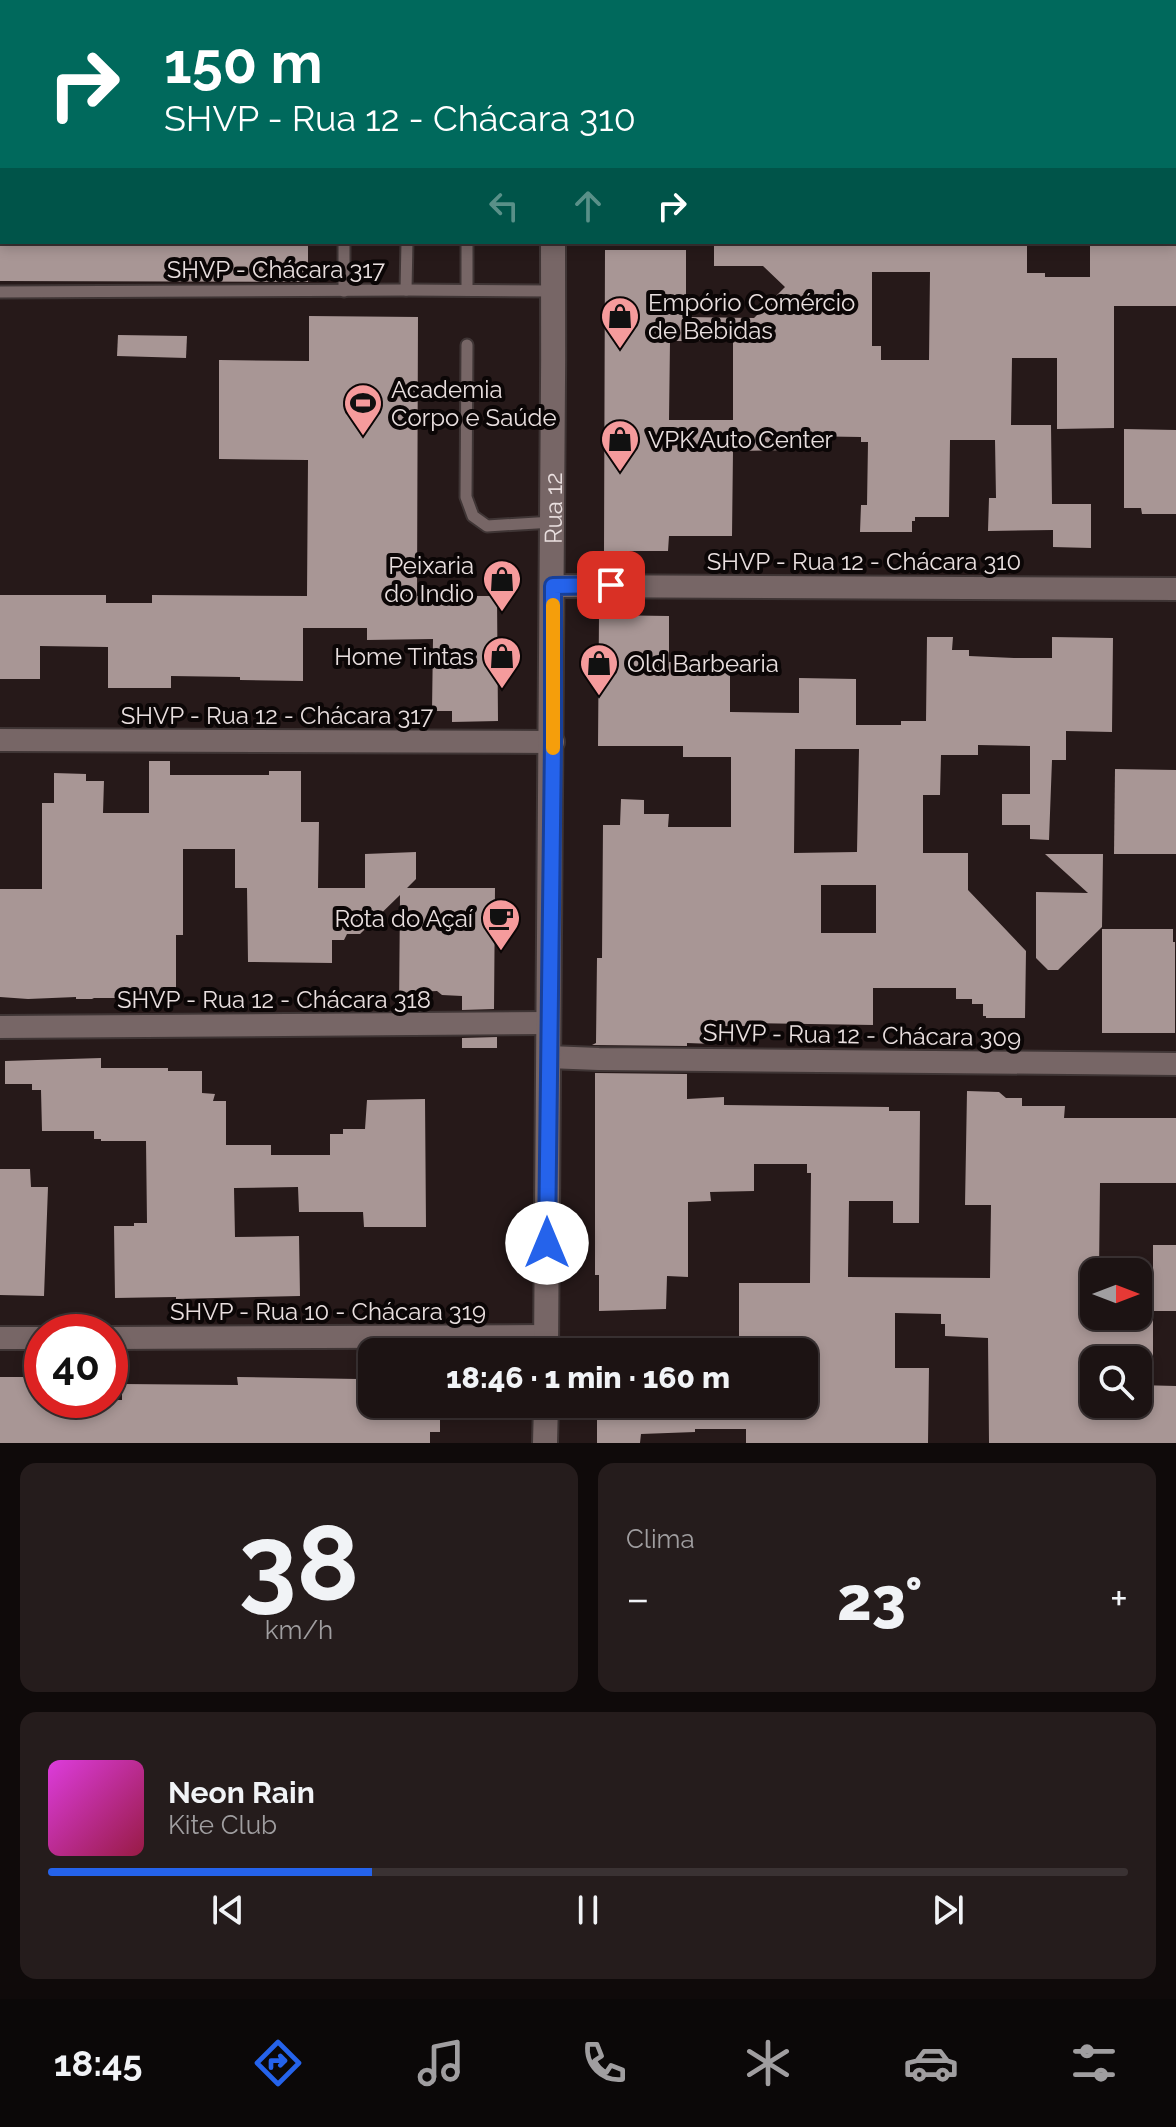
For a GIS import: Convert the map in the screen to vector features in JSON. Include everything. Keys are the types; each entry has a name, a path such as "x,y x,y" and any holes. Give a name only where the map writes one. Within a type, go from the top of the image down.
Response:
{"street":[{"name":"Rua 12","path":"546,1338 553,742 553,244"},
{"name":"SHVP - Rua 12 - Chácara 310","path":"553,586 1176,589"},
{"name":"SHVP - Rua 12 - Chácara 317","path":"0,740 553,742"},
{"name":"SHVP - Rua 12 - Chácara 318","path":"0,1027 549,1023"},
{"name":"SHVP - Rua 12 - Chácara 309","path":"548,1057 1176,1064"},
{"path":"0,1338 24,1338"},
{"name":"SHVP - Rua 10 - Chácara 319","path":"128,1338 358,1341"},
{"path":"545,1443 546,1418"}],"lane":[{"path":"344,244 344,291"},
{"path":"406,290 407,244"},
{"path":"467,244 467,290"},
{"name":"SHVP - Chácara 317","path":"0,292 553,291"},
{"path":"467,345 466,497 473,516 487,526 553,522"}],"building":[{"path":"0,244 308,244 308,282 0,281"},
{"path":"714,244 1027,244 1027,273 1045,273 1045,277 1090,277 1090,244 1176,244 1176,306 1114,306 1114,428 1057,429 1057,358 1012,358 1011,425 1051,425 1052,504 1091,504 1091,548 1053,547 1053,530 988,531 989,498 996,498 995,440 950,440 949,517 915,517 912,532 860,532 861,505 867,505 868,442 861,442 861,437 798,436 798,450 733,451 732,536 669,536 668,551 604,551 605,250 686,250 686,317 754,318 785,287 763,266 714,266","holes":["872,272 930,272 929,360 881,360 881,346 872,346","670,341 733,341 733,420 669,420"]},
{"path":"309,316 418,317 417,596 497,596 498,721 452,722 452,711 432,711 433,639 367,640 367,628 303,628 303,681 171,676 171,688 108,688 108,647 40,646 40,679 0,679 0,595 106,595 106,603 152,603 152,595 307,596 308,460 219,459 219,360 309,361"},
{"path":"118,335 187,336 186,358 117,356"},
{"path":"1124,429 1176,430 1176,514 1142,514 1141,508 1124,508"},
{"path":"597,600 620,600 620,606 596,606"},
{"path":"599,615 669,616 669,662 730,662 730,712 799,713 799,678 856,679 856,725 901,725 901,721 926,721 927,637 953,637 952,650 969,650 969,656 1014,658 1052,658 1052,637 1113,638 1112,732 1066,731 1066,760 1052,760 1049,840 1030,839 1030,825 1002,825 1002,794 1030,794 1030,746 978,745 978,755 941,755 940,795 923,795 923,853 968,853 968,890 1026,951 1025,1018 986,1018 983,1016 983,1004 972,1004 972,999 956,999 956,988 873,988 873,1025 747,1023 747,1026 714,1026 714,1044 592,1045 596,1043 597,958 602,958 603,825 620,825 621,799 644,800 644,814 669,814 668,827 731,827 731,757 683,757 683,746 598,746","holes":["795,749 859,749 857,852 794,853","821,885 876,885 876,933 821,933"]},
{"path":"149,761 170,761 170,775 269,775 269,771 301,771 301,822 319,822 318,888 365,888 365,854 416,852 416,879 407,888 495,888 494,1009 462,1010 462,996 442,995 437,991 416,992 399,1010 400,895 360,934 347,934 344,940 332,940 332,963 248,962 247,888 235,888 235,849 183,849 183,935 176,935 176,997 0,997 0,889 42,889 42,803 54,803 54,773 86,774 86,781 104,781 103,813 149,813"},
{"path":"1115,769 1176,770 1176,854 1114,854"},
{"path":"1045,854 1103,854 1102,927 1058,970 1048,970 1036,958 1036,892 1088,893"},
{"path":"1102,929 1173,929 1175,1033 1102,1033"},
{"path":"497,1037 497,1048 462,1048 462,1038"},
{"path":"101,1058 101,1068 202,1071 202,1093 215,1094 213,1101 226,1101 226,1145 271,1145 271,1155 330,1155 330,1134 343,1134 343,1129 365,1129 367,1100 425,1099 426,1227 364,1227 363,1212 299,1212 298,1187 234,1188 235,1237 299,1236 300,1296 115,1298 114,1226 147,1223 146,1141 101,1141 94,1139 94,1131 42,1131 41,1090 32,1090 32,1084 5,1084 5,1061"},
{"path":"595,1073 687,1074 687,1099 724,1097 724,1105 889,1107 889,1111 920,1111 919,1223 893,1223 893,1201 849,1201 848,1277 990,1278 991,1205 965,1205 967,1091 999,1092 1006,1098 1022,1098 1022,1106 1065,1106 1064,1118 1176,1118 1176,1183 1100,1183 1099,1258 1080,1258 1080,1330 1152,1330 1153,1316 1153,1360 1152,1346 1080,1346 1080,1418 1152,1418 1152,1385 1176,1386 1176,1443 989,1443 988,1338 945,1336 941,1314 895,1313 895,1368 929,1368 928,1443 746,1443 746,1429 695,1429 695,1432 641,1434 640,1443 597,1443 597,1418 818,1418 818,1338 739,1338 739,1283 810,1283 811,1173 807,1173 807,1164 754,1164 754,1191 710,1192 711,1201 688,1202 688,1277 667,1276 666,1309 599,1311 599,1275 595,1275"},
{"path":"0,1169 30,1169 31,1187 48,1187 44,1296 0,1295"},
{"path":"1153,1245 1176,1245 1176,1311 1152,1311"},
{"path":"0,1377 24,1377 24,1418 128,1418 128,1384 238,1385 237,1377 358,1379 358,1418 440,1418 440,1432 430,1432 430,1443 0,1443"}],"slow traffic":[{"path":"553,605 553,748"}],"place":[{"name":"Empório Comércio de Bebidas","path":"620,350"},
{"name":"Academia Corpo e Saúde","path":"363,437"},
{"name":"VPK Auto Center","path":"620,473"},
{"name":"Peixaria do Indio","path":"502,613"},
{"name":"Home Tintas","path":"502,690"},
{"name":"Old Barbearia","path":"599,697"},
{"name":"Rota do Açaí","path":"501,952"}],"route":[{"path":"547,1243 553,586 611,585"}]}
